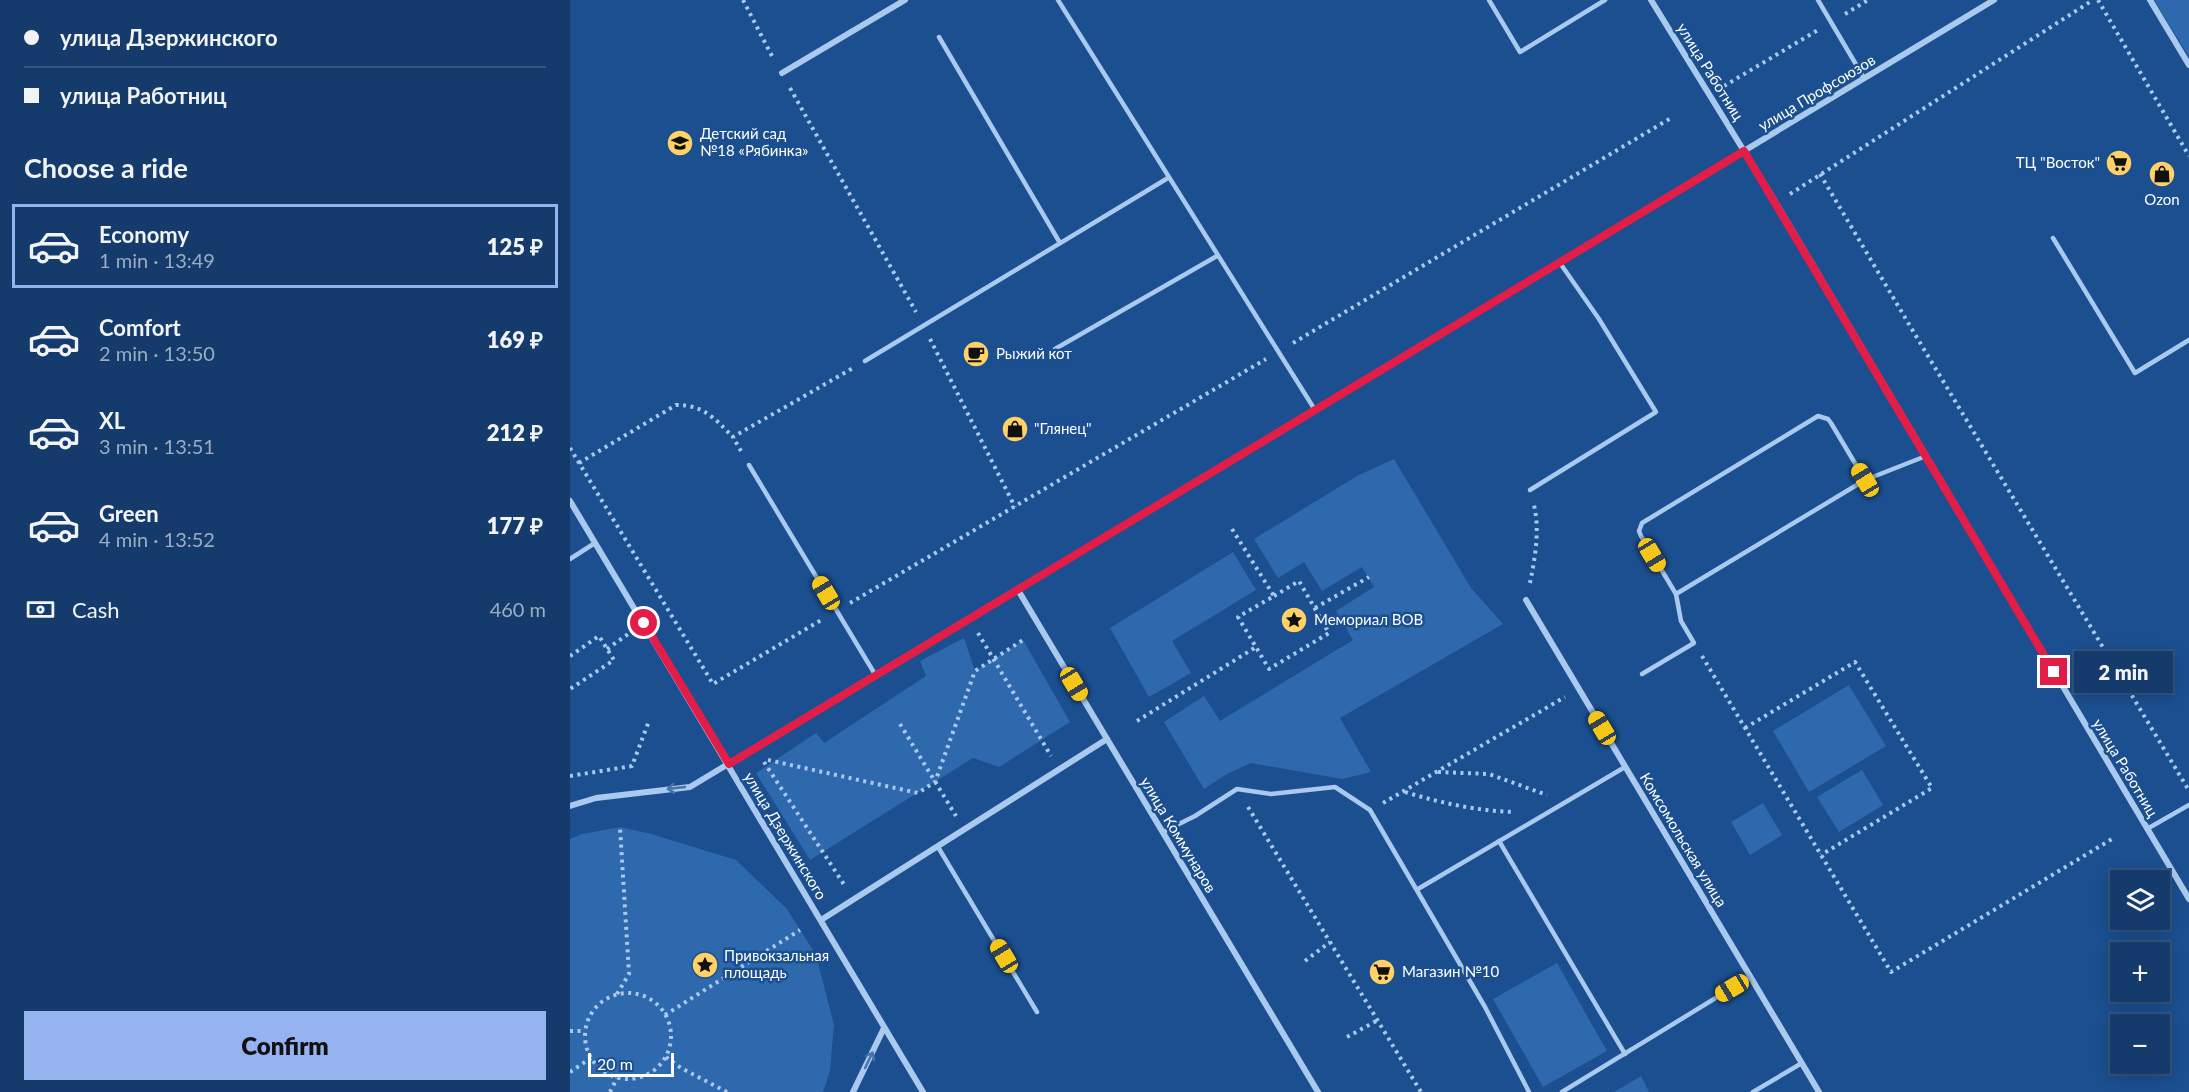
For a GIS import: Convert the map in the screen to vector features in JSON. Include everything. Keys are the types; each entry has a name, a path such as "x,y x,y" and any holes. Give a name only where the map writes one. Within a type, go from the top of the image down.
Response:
{"street":[{"path":"782,73 905,0"},
{"name":"улица Работниц","path":"1652,0 2189,899"},
{"name":"улица Профсоюзов","path":"729,764 1994,0"},
{"path":"2150,0 2189,65"},
{"name":"улица Дзержинского","path":"570,501 923,1092"},
{"name":"улица Коммунаров","path":"1018,590 1318,1092"},
{"name":"Комсомольская улица","path":"1526,600 1819,1092"},
{"path":"821,920 1107,739"},
{"path":"570,806 596,798 690,787 729,764"},
{"path":"853,1092 884,1028"}],"lane":[{"path":"1058,0 1315,410"},
{"path":"1489,0 1520,52 1605,0"},
{"path":"1818,0 1864,78"},
{"path":"939,37 1060,243"},
{"path":"865,361 1168,178"},
{"path":"2053,238 2135,373 2189,340"},
{"path":"1055,349 1217,256"},
{"path":"1530,490 1656,412 1599,319 1560,262"},
{"path":"1642,674 1694,643 1681,621 1676,594 1641,536 1639,531 1642,523 1814,417 1824,417 1831,423 1865,480"},
{"path":"1676,594 1865,480 1926,456"},
{"path":"749,465 876,676"},
{"path":"570,559 595,543"},
{"path":"1418,889 1625,767"},
{"path":"1163,832 1195,816 1237,789 1271,794 1335,787 1370,810 1485,1007 1529,1092"},
{"path":"2147,829 2189,805"},
{"path":"1499,841 1625,1053"},
{"path":"938,847 1037,1012"},
{"path":"1562,1092 1750,977"},
{"path":"1754,1092 1802,1063"}],"path":[{"path":"743,0 923,326 1015,507"},
{"path":"1724,87 1868,0"},
{"path":"1787,196 2093,0"},
{"path":"2098,0 2189,156"},
{"path":"570,448 712,684 1671,118"},
{"path":"1820,174 1912,332 2189,790"},
{"path":"733,437 865,361"},
{"path":"579,462 676,405 693,405 712,416 733,437 749,465"},
{"path":"1526,600 1536,556 1537,518 1530,490"},
{"path":"1232,530 1274,596"},
{"path":"1315,608 1368,577"},
{"path":"1299,581 1315,608 1329,633 1269,669 1238,617 1299,581"},
{"path":"607,649 644,623"},
{"path":"854,900 762,759 918,793 935,782 975,671 1041,628"},
{"path":"976,630 1059,770"},
{"path":"570,656 599,636 614,660 570,689"},
{"path":"1694,643 1892,972 2112,839"},
{"path":"1137,721 1256,648"},
{"path":"1745,728 1855,662 1932,788 1821,855"},
{"path":"1370,810 1579,689"},
{"path":"570,776 632,766 649,721"},
{"path":"900,724 964,830"},
{"path":"1438,772 1489,774 1564,803"},
{"path":"1237,789 1421,1092"},
{"path":"1404,792 1488,812 1547,813"},
{"path":"616,995 629,974 620,827"},
{"path":"665,1015 800,930"},
{"path":"1305,961 1330,942"},
{"path":"616,995 639,995 658,1006 665,1015 671,1036 666,1057 650,1073 640,1078 617,1078 607,1074 591,1058 587,1050 585,1031 592,1012 607,999 616,995"},
{"path":"1347,1037 1378,1020"},
{"path":"570,1031 585,1031"},
{"path":"666,1057 681,1068 727,1092"},
{"path":"570,1072 591,1058"},
{"path":"610,1092 617,1078"}],"shaded area":[{"path":"2154,0 2189,0 2189,57"},
{"path":"1394,459 1471,588 1503,624 1340,718 1371,772 1342,779 1251,763 1227,774 1204,789 1164,722 1204,696 1220,721 1353,640 1336,611 1374,587 1362,567 1322,591 1304,562 1278,578 1254,539 1357,476"},
{"path":"1233,552 1256,590 1172,641 1191,673 1149,697 1110,628"},
{"path":"964,638 975,671 1023,640 1070,722 999,767 973,758 810,860 756,773 816,733 824,743 926,676 920,661"},
{"path":"1849,685 1886,746 1809,792 1773,731"},
{"path":"1862,770 1883,805 1839,832 1817,797"},
{"path":"1763,803 1782,835 1750,855 1731,822"},
{"name":"Привокзальная площадь","path":"620,827 736,860 787,909 816,955 834,1025 830,1071 823,1092 570,1092 570,839 582,834"},
{"path":"1557,963 1607,1051 1543,1087 1493,999"},
{"path":"1641,1076 1649,1092 1614,1092"}],"place":[{"name":"Детский сад №18 «Рябинка»","path":"680,143"},
{"name":"ТЦ \"Восток\"","path":"2119,163"},
{"name":"Ozon","path":"2162,174"},
{"name":"Рыжий кот","path":"976,354"},
{"name":"\"Глянец\"","path":"1015,429"},
{"name":"Мемориал ВОВ","path":"1294,620"},
{"name":"Привокзальная площадь","path":"705,965"},
{"name":"Магазин №10","path":"1382,972"}],"route":[{"path":"644,623 729,764 1744,151 2054,672"}]}
